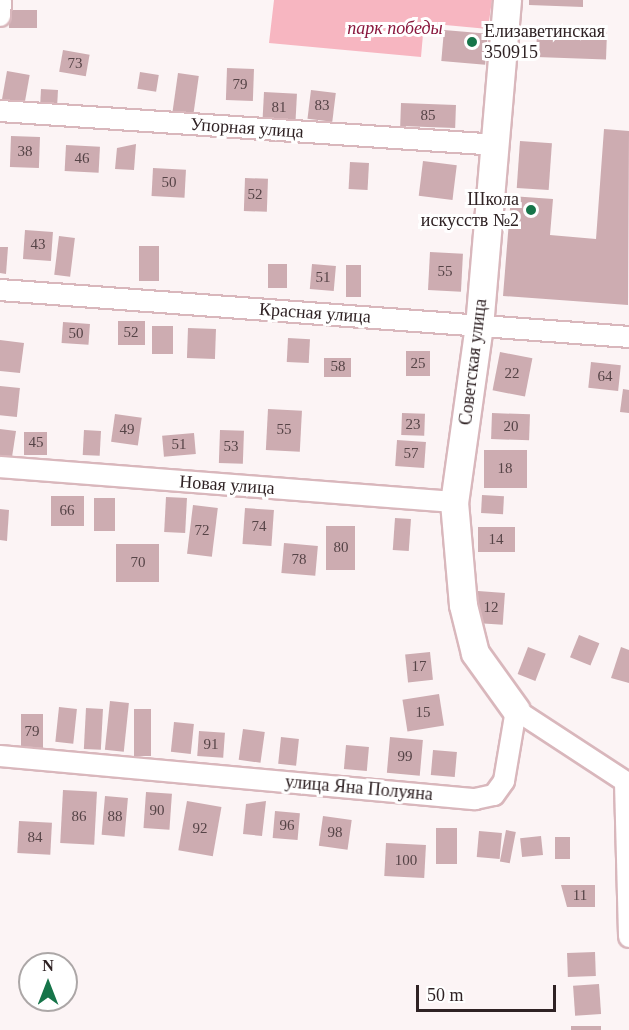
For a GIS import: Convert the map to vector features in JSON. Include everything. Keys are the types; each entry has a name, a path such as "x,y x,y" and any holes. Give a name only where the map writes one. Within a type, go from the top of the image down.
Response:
{"street":[{"path":"0,16 1,0"},
{"name":"Советская улица","path":"507,0 478,325 454,502 463,605 475,653 516,710"},
{"name":"Упорная улица","path":"0,111 494,145"},
{"name":"Красная улица","path":"0,290 629,337"},
{"name":"Новая улица","path":"0,467 454,502"},
{"path":"516,710 627,783 629,937"},
{"name":"улица Яна Полуяна","path":"0,756 475,799 494,795 504,781 516,710"}],"green space":[{"name":"парк победы","path":"274,0 492,0 488,29 424,23 421,57 269,43"}],"building":[{"path":"529,0 583,0 583,7 529,5"},
{"path":"9,10 37,10 37,28 9,28"},
{"path":"444,30 488,34 485,65 441,61"},
{"path":"537,30 607,32 606,59 536,57"},
{"path":"63,50 90,55 86,76 59,72"},
{"path":"227,68 254,69 253,101 226,100"},
{"path":"7,71 30,75 24,105 2,101"},
{"path":"140,72 159,75 156,92 137,89"},
{"path":"178,73 199,76 193,117 172,114"},
{"path":"41,89 58,90 57,109 40,108"},
{"path":"311,90 336,93 332,122 307,119"},
{"path":"264,92 297,94 295,123 262,121"},
{"path":"401,103 456,105 455,128 400,126"},
{"name":"Школа искусств №2","path":"604,129 629,131 628,305 503,296 511,196 553,199 550,235 596,239"},
{"path":"11,136 40,137 39,168 10,167"},
{"path":"520,141 552,143 549,190 517,188"},
{"path":"136,144 134,170 115,169 117,148"},
{"path":"66,145 100,147 99,173 65,171"},
{"path":"423,161 457,165 452,200 419,196"},
{"path":"350,162 369,163 368,190 349,189"},
{"path":"153,168 186,170 184,198 152,196"},
{"path":"245,178 268,179 267,212 244,211"},
{"path":"25,230 53,232 51,261 23,259"},
{"path":"59,236 75,238 70,277 54,275"},
{"path":"139,246 159,246 159,281 139,281"},
{"path":"0,247 8,247 6,274 0,273"},
{"path":"430,252 463,254 461,292 428,290"},
{"path":"268,264 287,264 287,288 268,288"},
{"path":"312,264 336,266 334,291 310,289"},
{"path":"346,265 361,265 361,297 346,297"},
{"path":"118,321 145,321 145,345 118,345"},
{"path":"63,322 90,324 88,345 62,343"},
{"path":"152,326 173,326 173,354 152,354"},
{"path":"188,328 216,329 215,359 187,358"},
{"path":"288,338 310,339 309,363 287,362"},
{"path":"0,340 24,343 20,373 0,371"},
{"path":"406,351 430,351 430,376 406,376"},
{"path":"500,352 532,358 525,397 493,390"},
{"path":"324,358 351,358 351,377 324,377"},
{"path":"591,362 621,365 618,391 588,388"},
{"path":"0,386 20,388 17,417 0,415"},
{"path":"623,389 629,390 629,413 620,412"},
{"path":"268,409 302,411 300,452 266,450"},
{"path":"402,413 425,414 424,436 401,435"},
{"path":"492,413 530,414 529,440 491,439"},
{"path":"115,414 142,418 138,445 111,442"},
{"path":"0,429 16,431 12,457 0,455"},
{"path":"84,430 101,431 100,456 83,455"},
{"path":"220,430 244,431 243,464 219,463"},
{"path":"24,432 47,432 47,455 24,455"},
{"path":"194,433 196,454 164,457 162,436"},
{"path":"397,440 426,442 424,468 395,466"},
{"path":"484,450 527,450 527,488 484,488"},
{"path":"482,495 504,496 503,514 481,513"},
{"path":"51,496 84,496 84,526 51,526"},
{"path":"166,497 187,498 185,533 164,532"},
{"path":"94,498 115,498 115,531 94,531"},
{"path":"193,505 218,508 212,557 187,554"},
{"path":"245,508 274,510 271,546 242,544"},
{"path":"0,509 9,510 7,541 0,540"},
{"path":"395,518 411,519 409,551 393,550"},
{"path":"326,526 355,526 355,570 326,570"},
{"path":"478,527 515,527 515,552 478,552"},
{"path":"284,543 318,546 315,576 281,573"},
{"path":"116,544 159,544 159,582 116,582"},
{"path":"478,591 505,593 503,625 476,623"},
{"path":"579,635 599,643 590,665 570,657"},
{"path":"528,647 546,654 535,681 518,674"},
{"path":"621,647 629,650 629,683 611,678"},
{"path":"430,652 433,680 408,682 405,655"},
{"path":"439,694 444,726 407,731 402,700"},
{"path":"110,701 129,703 124,752 105,750"},
{"path":"59,707 77,709 73,744 55,742"},
{"path":"86,708 103,709 101,750 84,749"},
{"path":"134,709 151,709 151,756 134,756"},
{"path":"21,714 43,714 43,749 21,749"},
{"path":"174,722 194,724 191,754 171,752"},
{"path":"243,729 265,732 260,763 239,760"},
{"path":"199,731 225,733 223,758 197,756"},
{"path":"281,737 299,739 296,766 278,764"},
{"path":"390,737 423,740 420,776 387,773"},
{"path":"346,745 369,747 367,771 344,769"},
{"path":"433,750 457,752 455,777 431,775"},
{"path":"63,790 97,792 94,845 60,843"},
{"path":"146,792 172,794 169,830 143,828"},
{"path":"105,796 128,798 125,837 102,835"},
{"path":"187,801 221,807 213,856 178,850"},
{"path":"266,801 262,836 243,834 246,804"},
{"path":"275,811 300,813 298,840 273,838"},
{"path":"323,816 352,820 348,850 319,846"},
{"path":"19,821 52,823 50,855 17,853"},
{"path":"436,828 457,828 457,864 436,864"},
{"path":"506,830 516,832 510,863 500,861"},
{"path":"479,831 502,833 500,859 477,857"},
{"path":"541,836 543,855 522,857 520,838"},
{"path":"555,837 570,837 570,859 555,859"},
{"path":"386,843 426,845 424,878 384,876"},
{"path":"561,885 595,885 595,907 567,907"},
{"path":"595,952 596,976 568,977 567,953"},
{"path":"599,984 601,1014 575,1016 573,986"},
{"path":"571,1026 601,1026 601,1030 571,1030"}],"place":[{"name":"Елизаветинская 350915","path":"472,42"},
{"name":"Школа искусств №2","path":"531,210"}]}
